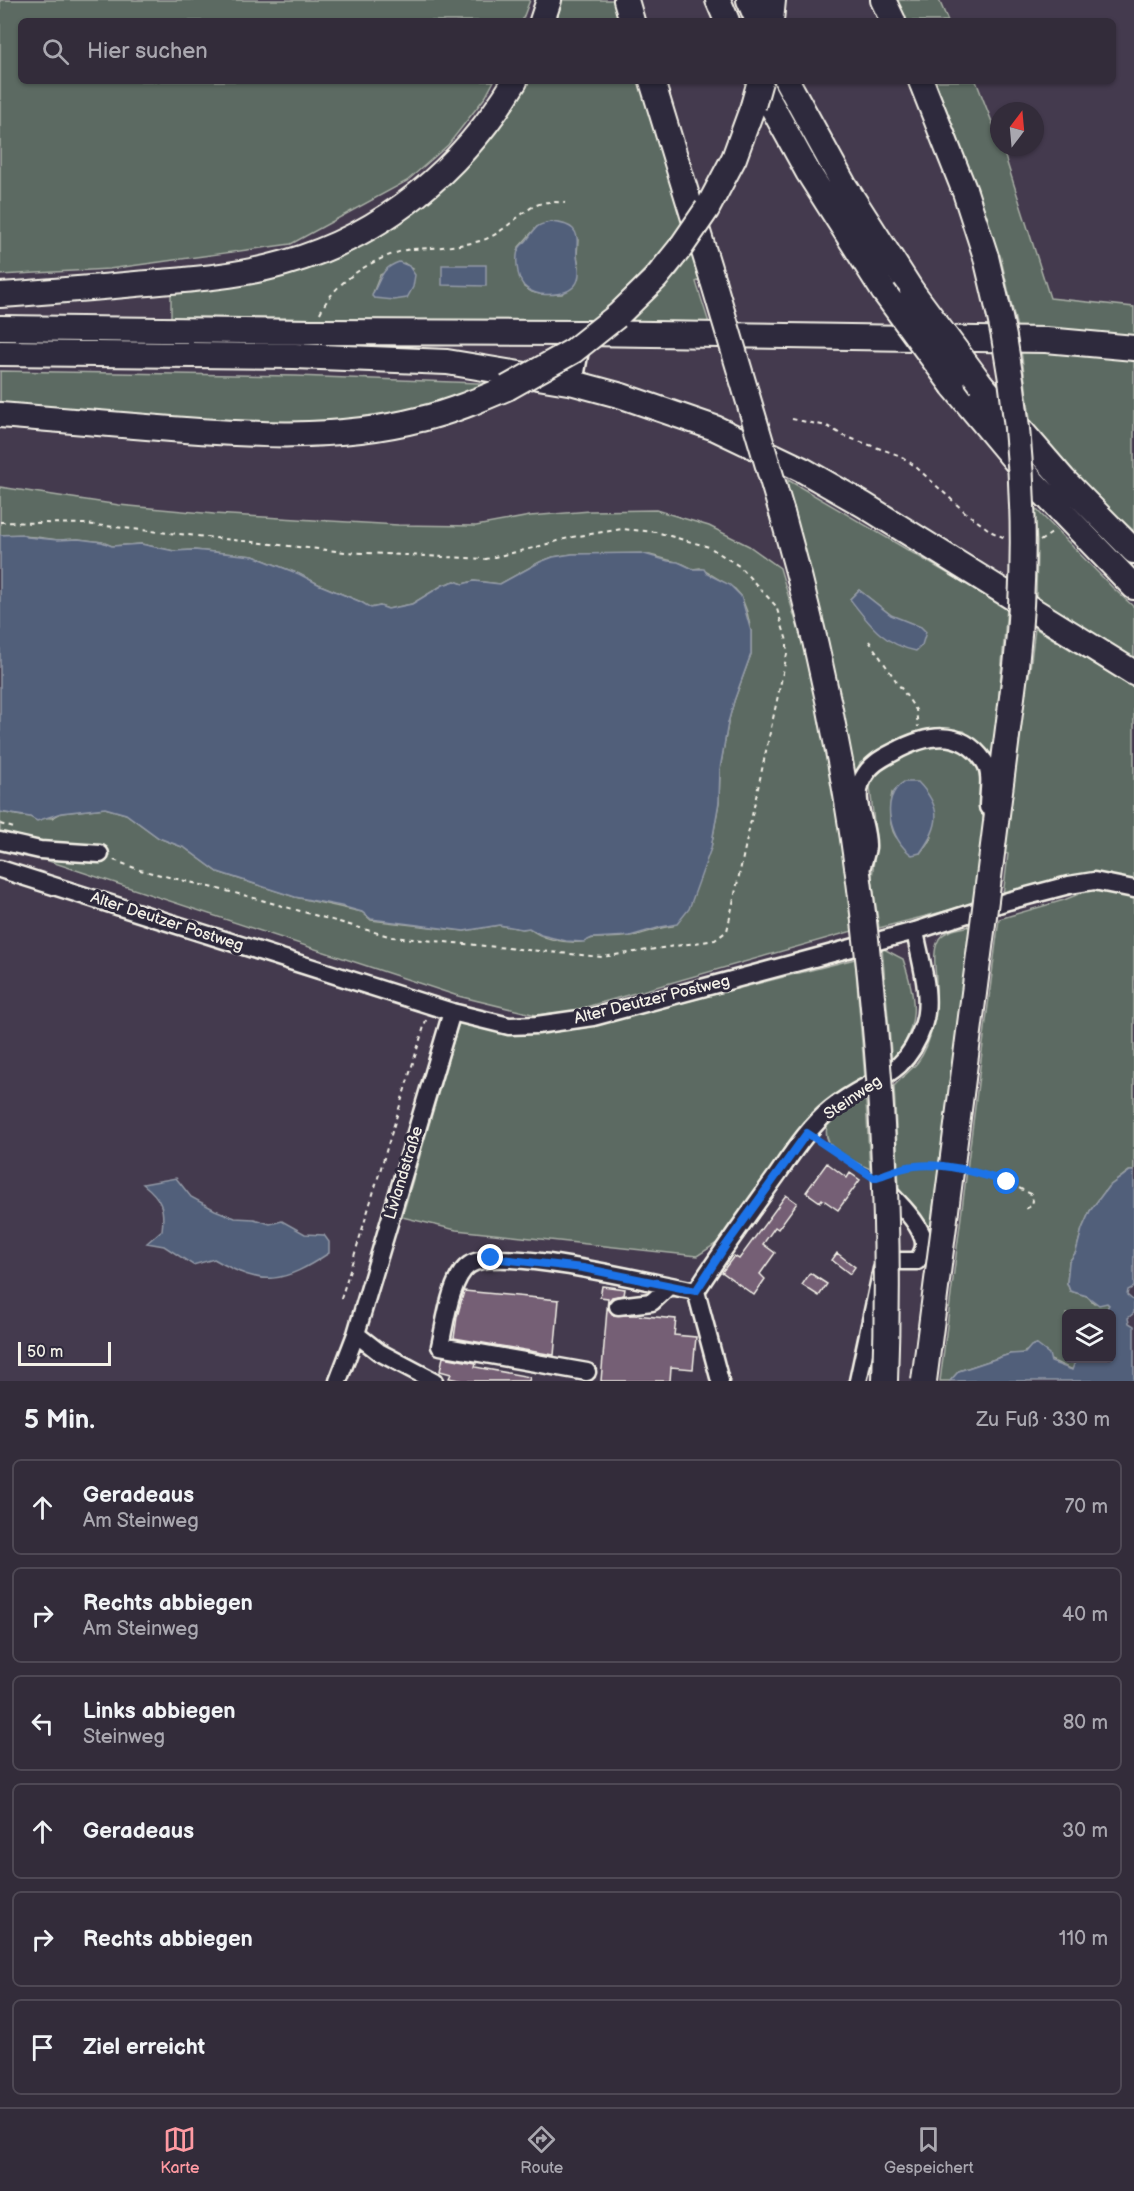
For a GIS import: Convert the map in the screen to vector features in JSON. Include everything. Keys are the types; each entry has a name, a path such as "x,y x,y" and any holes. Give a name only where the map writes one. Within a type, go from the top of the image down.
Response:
{"highway":[{"path":"543,18 549,0"},
{"path":"626,0 631,18"},
{"path":"718,0 726,18"},
{"path":"749,0 768,13"},
{"path":"883,0 892,18"},
{"path":"0,295 248,272 286,263 322,250 365,230 421,193 476,139 513,84"},
{"path":"653,84 802,583 836,734 859,879 878,1060 885,1172 887,1263 885,1381"},
{"path":"0,415 238,434 331,432 370,429 420,420 507,388 573,351 617,316 656,278 707,209 734,158 753,106 758,84"},
{"path":"761,84 808,172 884,292 953,386 991,434 1068,520 1134,587"},
{"path":"789,84 844,185 912,291 981,384 1064,480 1134,551"},
{"path":"922,84 965,192 986,257 1004,336 1017,420 1023,502 1023,586 1016,666 924,1381"},
{"path":"0,328 1046,340 1134,348"},
{"path":"0,353 393,358 447,362 574,383 669,410 750,444 803,470 864,505 1134,673"}],"street":[{"path":"574,383 584,333"},
{"path":"859,879 867,846 859,800 861,782 871,765 920,739 947,737 967,744 985,762 989,773 988,819 995,825"},
{"path":"0,841 40,850 100,854"},
{"name":"Alter Deutzer Postweg","path":"0,869 430,1006 509,1026 537,1025 593,1017 915,931 1008,901 1069,885 1094,881 1134,889"},
{"name":"Steinweg","path":"696,1291 724,1248 807,1133 831,1108 894,1071 910,1054 924,1024 926,995 915,931"},
{"name":"Livlandstraße","path":"338,1381 356,1334 452,1012"},
{"path":"858,1381 882,1269 894,1261 917,1261 923,1252 923,1239 904,1208 874,1178"},
{"path":"587,1372 440,1346 456,1280 469,1265 491,1258 583,1268 696,1291 720,1381"},
{"path":"618,1306 652,1302 668,1287"},
{"path":"356,1334 379,1352 434,1381"}],"path":[{"path":"312,332 326,300 344,281 366,266 403,250 448,247 481,240 506,228 522,214 541,203 565,202"},
{"path":"792,419 827,426 853,440 901,456 965,512 992,532 1014,540"},
{"path":"1032,542 1042,541 1068,520"},
{"path":"0,522 86,524 345,552 486,559 572,537 622,529 656,532 709,547 739,566 776,606 787,641 787,654 728,931 715,940 602,957 392,937 247,896 140,870 100,854"},
{"path":"869,641 916,710 920,739"},
{"path":"0,824 20,830"},
{"path":"341,1299 430,1006"},
{"path":"807,1133 874,1178"},
{"path":"903,1169 936,1165"},
{"path":"965,1170 1007,1182 1031,1194 1033,1201 1031,1206 1024,1210"}],"green space":[{"path":"0,0 530,0 523,18 18,18 18,84 492,84 486,96 448,145 407,181 291,244 109,269 0,275"},
{"path":"557,0 614,0 619,18 552,18"},
{"path":"897,0 939,0 947,18 906,18"},
{"path":"522,84 640,84 683,224 640,275 592,322 171,317 171,291 321,257 377,236 429,201 475,157 504,116","holes":["551,222 578,240 579,267 562,294 540,294 524,287 519,272 519,247 537,227","404,263 413,269 373,293 380,275"]},
{"path":"936,84 977,84 990,117 990,156 1005,156 1050,298 1134,307 1134,335 1017,328 1000,255 996,255 958,138"},
{"path":"692,253 700,280 696,282 709,323 627,322 677,274"},
{"path":"1021,350 1134,358 1134,531 1105,505 1031,426"},
{"path":"0,371 296,376 504,384 443,404 359,419 255,423 0,404"},
{"path":"788,480 1007,608 993,760 964,731 931,730 891,744 860,763 855,774 851,774 788,499","holes":["859,590 891,615 850,599"]},
{"path":"0,487 119,505 214,514 398,525 476,526 530,516 590,511 656,510 709,526 749,546 780,568 806,655 833,774 856,930 572,1011 536,1015 458,996 0,845 0,812 52,818 61,813 105,808 126,814 159,838 185,848 218,872 295,897 362,912 371,920 464,931 499,925 529,928 546,938 574,942 593,938 632,936 673,926 711,848 728,723 751,654 751,631 741,596 735,589 700,568 693,569 650,555 573,554 553,557 500,584 474,581 463,584 455,581 443,585 412,604 388,609 380,606 370,608 299,574 253,556 194,550 174,551 141,544 112,546 102,542 78,539 58,540 0,535"},
{"path":"1034,507 1134,607 1134,661 1036,601 1037,541"},
{"path":"1035,628 1134,688 1134,883 1003,896 1008,854 1004,853 1026,677 1029,677"},
{"path":"922,745 961,746 975,759 984,775 982,805 984,833 973,904 879,928 872,878 876,840 870,787 875,775","holes":["892,793 932,837 920,853 895,836 890,811"]},
{"path":"1096,887 1134,896 1134,1171 1129,1171 1108,1187 1090,1211 1076,1252 1069,1262 1067,1283 1070,1291 1087,1296 1094,1303 1107,1302 1109,1305 1107,1309 1062,1309 1062,1363 1075,1363 1073,1370 1028,1350 959,1371 950,1381 940,1381 999,919 1064,900"},
{"path":"970,926 930,1229 900,1208 894,1086 917,1063 927,1045 936,1003 935,956 938,941 947,932"},
{"path":"882,948 903,959 913,1000 908,1037 892,1063"},
{"path":"855,959 865,1078 856,1081 807,1120 717,1243 697,1256 456,1230 402,1217 459,1022 508,1030 578,1029"},
{"path":"861,1098 866,1102 870,1169 836,1152 827,1138 826,1129 829,1119"}],"water":[{"path":"551,222 568,226 575,232 578,280 566,292 540,294 524,286 517,266 517,255 520,247 536,228"},
{"path":"399,262 409,266 415,275 413,287 407,298 394,300 374,298 373,293 382,275 388,267"},
{"path":"442,265 486,265 486,286 442,285"},
{"path":"21,534 27,537 102,542 112,546 141,544 174,551 194,550 253,556 299,574 371,608 380,606 388,609 412,604 443,585 455,581 463,584 474,581 500,584 540,562 572,554 641,553 678,562 693,569 704,569 707,574 730,585 741,596 751,631 751,654 728,723 711,848 689,909 677,924 630,936 592,938 584,942 566,941 541,935 529,928 499,925 464,931 371,919 362,912 295,897 218,872 185,848 159,838 126,814 105,808 61,813 37,821 30,817 0,812 0,535"},
{"path":"859,590 891,615 921,627 926,632 922,645 916,651 905,648 878,632 850,599"},
{"path":"904,782 918,782 932,800 936,817 935,826 927,843 920,853 912,855 898,840 890,819 891,798"},
{"path":"1130,1171 1134,1171 1134,1287 1128,1290 1127,1295 1134,1301 1134,1313 1128,1318 1129,1323 1134,1326 1134,1381 950,1381 959,1371 1010,1354 1025,1353 1036,1344 1049,1354 1051,1362 1072,1370 1075,1363 1116,1363 1116,1309 1107,1309 1109,1305 1107,1303 1099,1305 1087,1296 1070,1291 1067,1283 1069,1262 1076,1252 1082,1229 1090,1211 1108,1187"},
{"path":"176,1178 191,1197 235,1218 254,1219 270,1224 282,1221 305,1234 324,1235 329,1242 329,1253 286,1276 260,1278 247,1275 214,1259 193,1265 164,1246 147,1243 162,1230 163,1216 158,1199 143,1184"}],"building":[{"path":"827,1163 847,1178 850,1173 860,1180 838,1210 822,1199 820,1202 806,1192"},
{"path":"786,1195 797,1203 778,1229 775,1227 763,1244 775,1253 760,1274 765,1279 754,1295 722,1272 734,1256 739,1259"},
{"path":"837,1253 855,1267 850,1274 832,1260"},
{"path":"810,1273 827,1284 819,1296 802,1285"},
{"path":"602,1286 625,1289 624,1295 612,1297 608,1302 608,1308 613,1315 676,1319 674,1335 696,1337 693,1369 671,1367 670,1381 601,1381 608,1298 600,1297"},
{"path":"464,1291 559,1300 554,1355 454,1338"},
{"path":"443,1357 476,1363 475,1367 530,1377 529,1381 463,1381 449,1378 451,1374 440,1371"}],"route":[{"path":"491,1258 583,1268 696,1291 724,1248 807,1133 874,1178 914,1166 936,1165 975,1172 1007,1182"}]}
